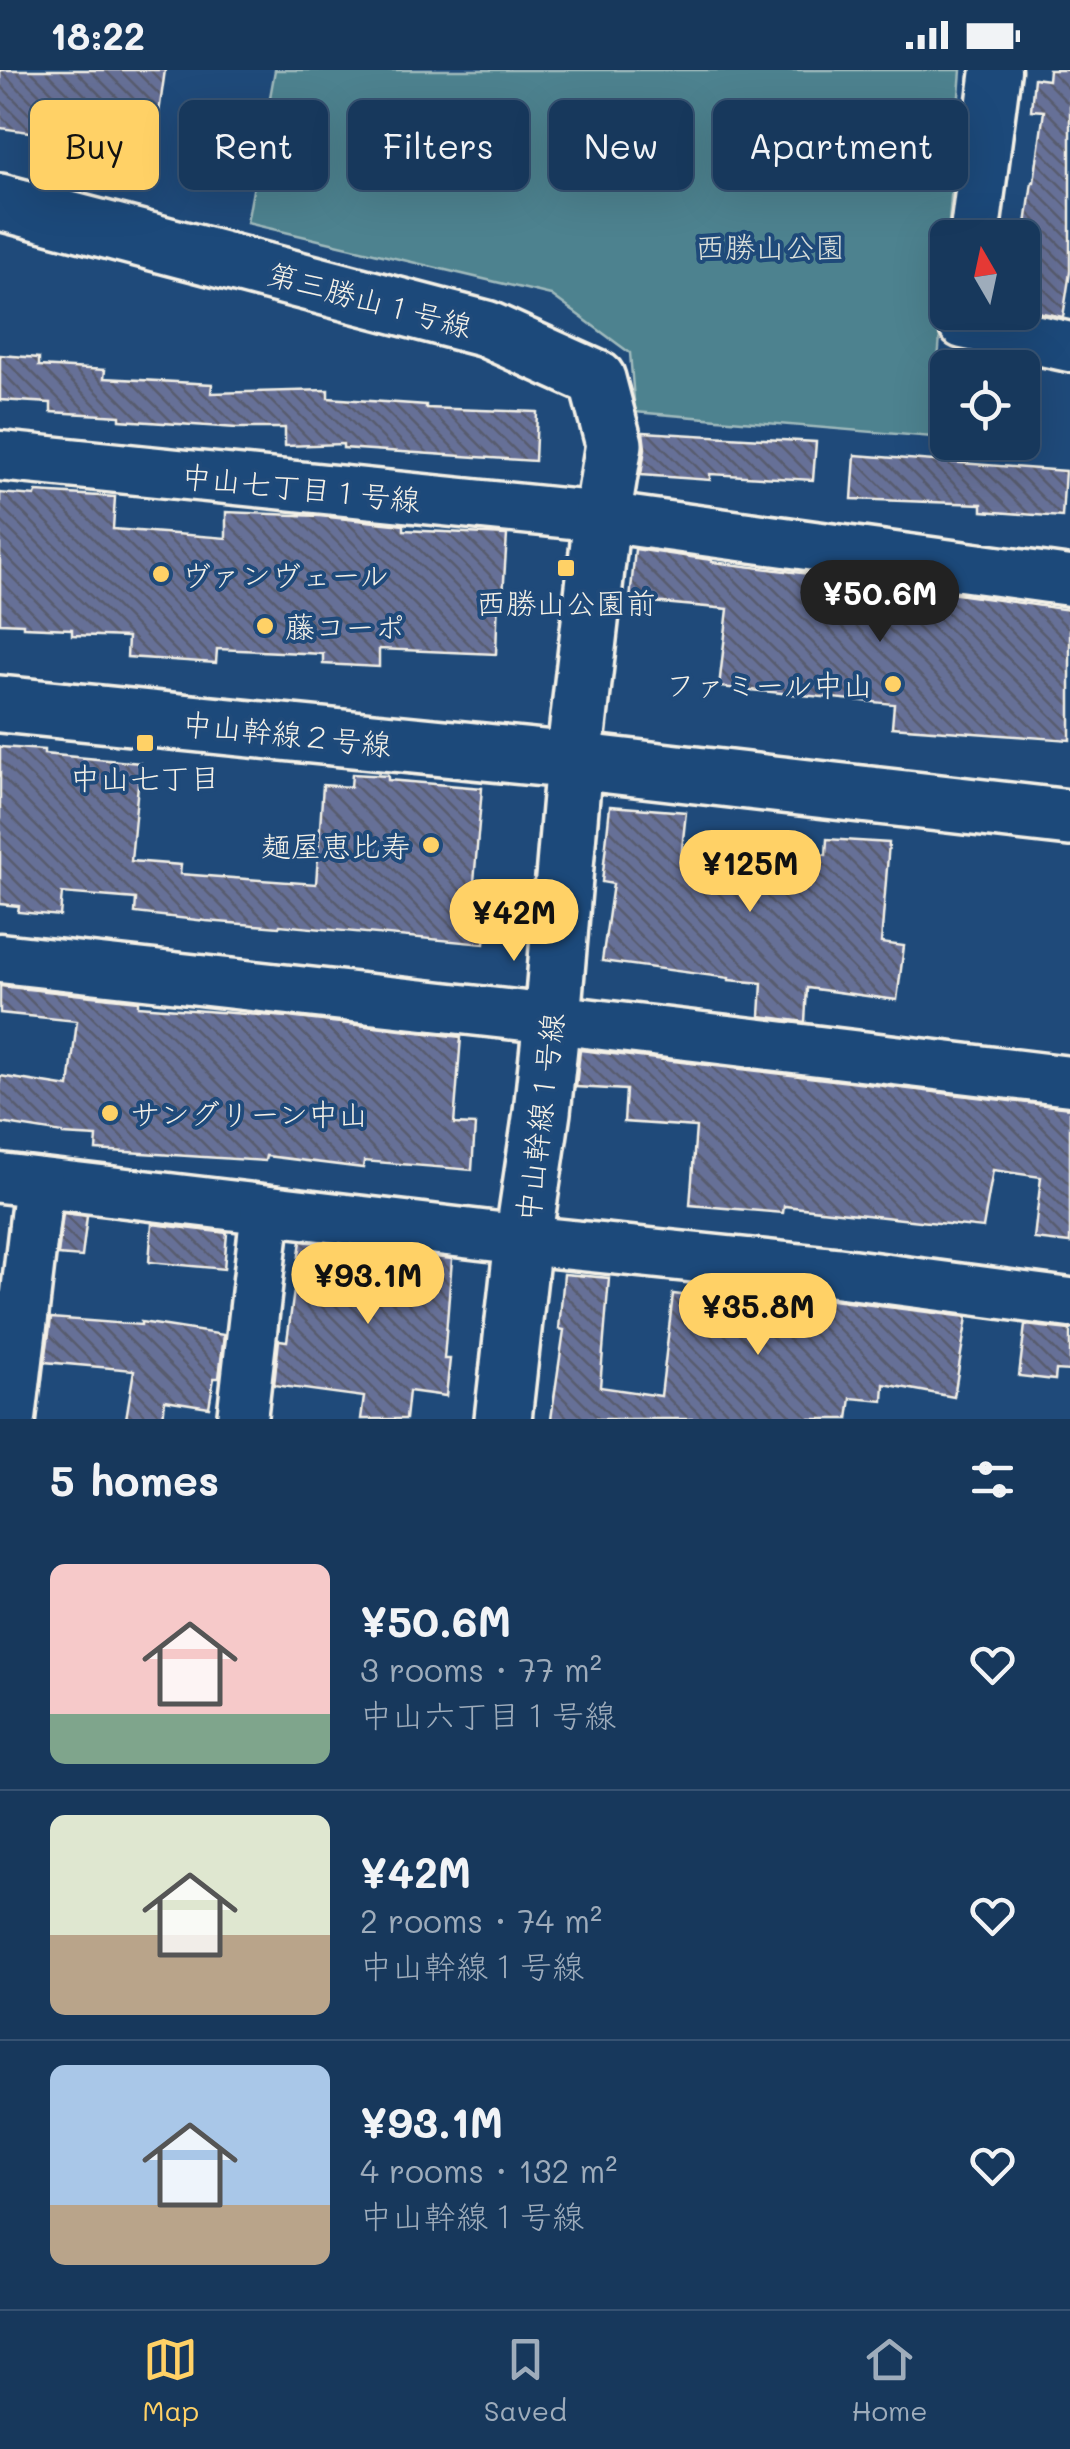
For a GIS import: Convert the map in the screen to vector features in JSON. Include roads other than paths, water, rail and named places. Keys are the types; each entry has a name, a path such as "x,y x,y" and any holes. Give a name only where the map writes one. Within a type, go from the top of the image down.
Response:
{"street":[{"path":"976,220 996,70"},
{"name":"第三勝山１号線","path":"0,202 486,329 598,380 614,444 602,517"},
{"path":"991,330 1070,347"},
{"name":"中山七丁目１号線","path":"0,456 602,517 1070,581"},
{"name":"中山幹線１号線","path":"502,1419 552,1020 574,762 602,517"},
{"name":"中山幹線２号線","path":"0,704 574,762 1070,818"},
{"path":"0,958 1070,1081"},
{"path":"11,1419 19,1181 835,1272 1070,1303"},
{"path":"242,1419 266,1210"}],"place":[{"name":"西勝山公園前","path":"566,568"},
{"name":"ヴァンヴェール","path":"161,574"},
{"name":"藤コーポ","path":"265,626"},
{"name":"ファミール中山","path":"893,684"},
{"name":"中山七丁目","path":"145,743"},
{"name":"麺屋恵比寿","path":"431,845"},
{"name":"サングリーン中山","path":"110,1113"}],"park label":[{"name":"西勝山公園","path":"770,246"}]}
